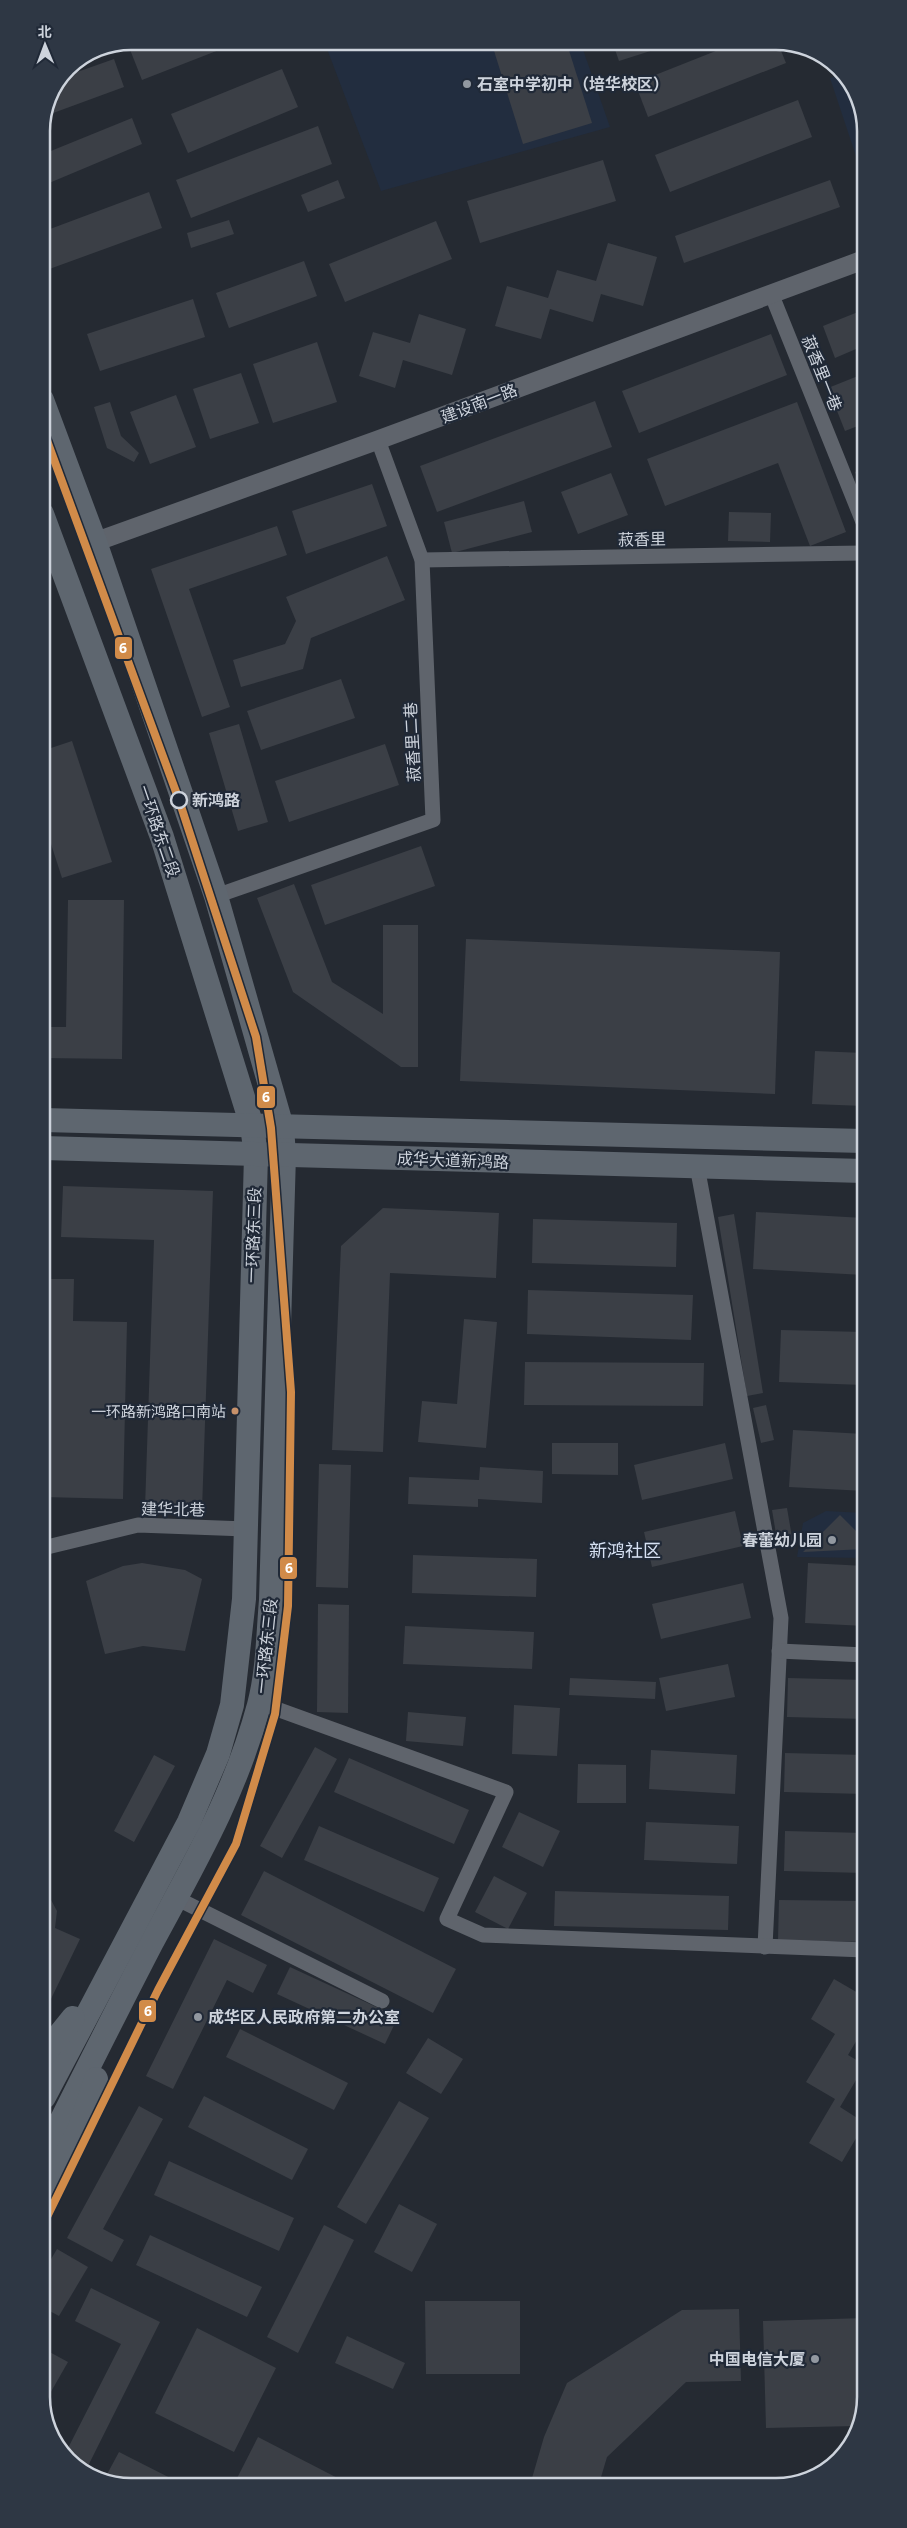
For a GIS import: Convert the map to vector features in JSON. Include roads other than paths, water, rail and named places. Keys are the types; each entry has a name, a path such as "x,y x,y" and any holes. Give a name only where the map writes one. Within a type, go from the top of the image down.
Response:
{"main road":[{"name":"一环路东二段","path":"50,421 95,542 216,896 282,1127 284,1155"},
{"name":"一环路东二段","path":"50,562 162,836 252,1126 256,1155"},
{"name":"成华大道新鸿路","path":"50,1120 857,1141"},
{"name":"成华大道新鸿路","path":"50,1148 857,1171"},
{"name":"一环路东三段","path":"106,1975 189,1822 218,1754 232,1705 244,1598 256,1155"},
{"name":"一环路东三段","path":"128,1988 229,1795 242,1762 260,1703 266,1666 271,1600 284,1155"},
{"path":"50,2041 106,1975"},
{"path":"50,2085 106,1975"},
{"path":"50,2143 128,1988"},
{"path":"50,2186 79,2130 128,1988"}],"street":[{"name":"建设南一路","path":"95,542 378,440 857,262"},
{"name":"菽香里一巷","path":"771,293 857,507"},
{"name":"菽香里二巷","path":"216,896 433,820 422,560 378,440"},
{"name":"菽香里","path":"422,560 857,553"},
{"path":"698,1166 780,1618 765,1948"},
{"name":"建华北巷","path":"50,1546 138,1525 246,1529"},
{"path":"779,1651 857,1655"},
{"path":"260,1703 506,1792 447,1919 483,1935 765,1948 857,1950"},
{"path":"176,1898 382,2001"}],"place":[{"name":"石室中学初中（培华校区）","path":"467,84"},
{"name":"新鸿路","path":"179,800"},
{"name":"一环路新鸿路口南站","path":"235,1411"},
{"name":"春蕾幼儿园","path":"832,1540"},
{"name":"成华区人民政府第二办公室","path":"198,2017"},
{"name":"中国电信大厦","path":"815,2359"}],"district":[{"name":"新鸿社区","path":"625,1551"}]}
